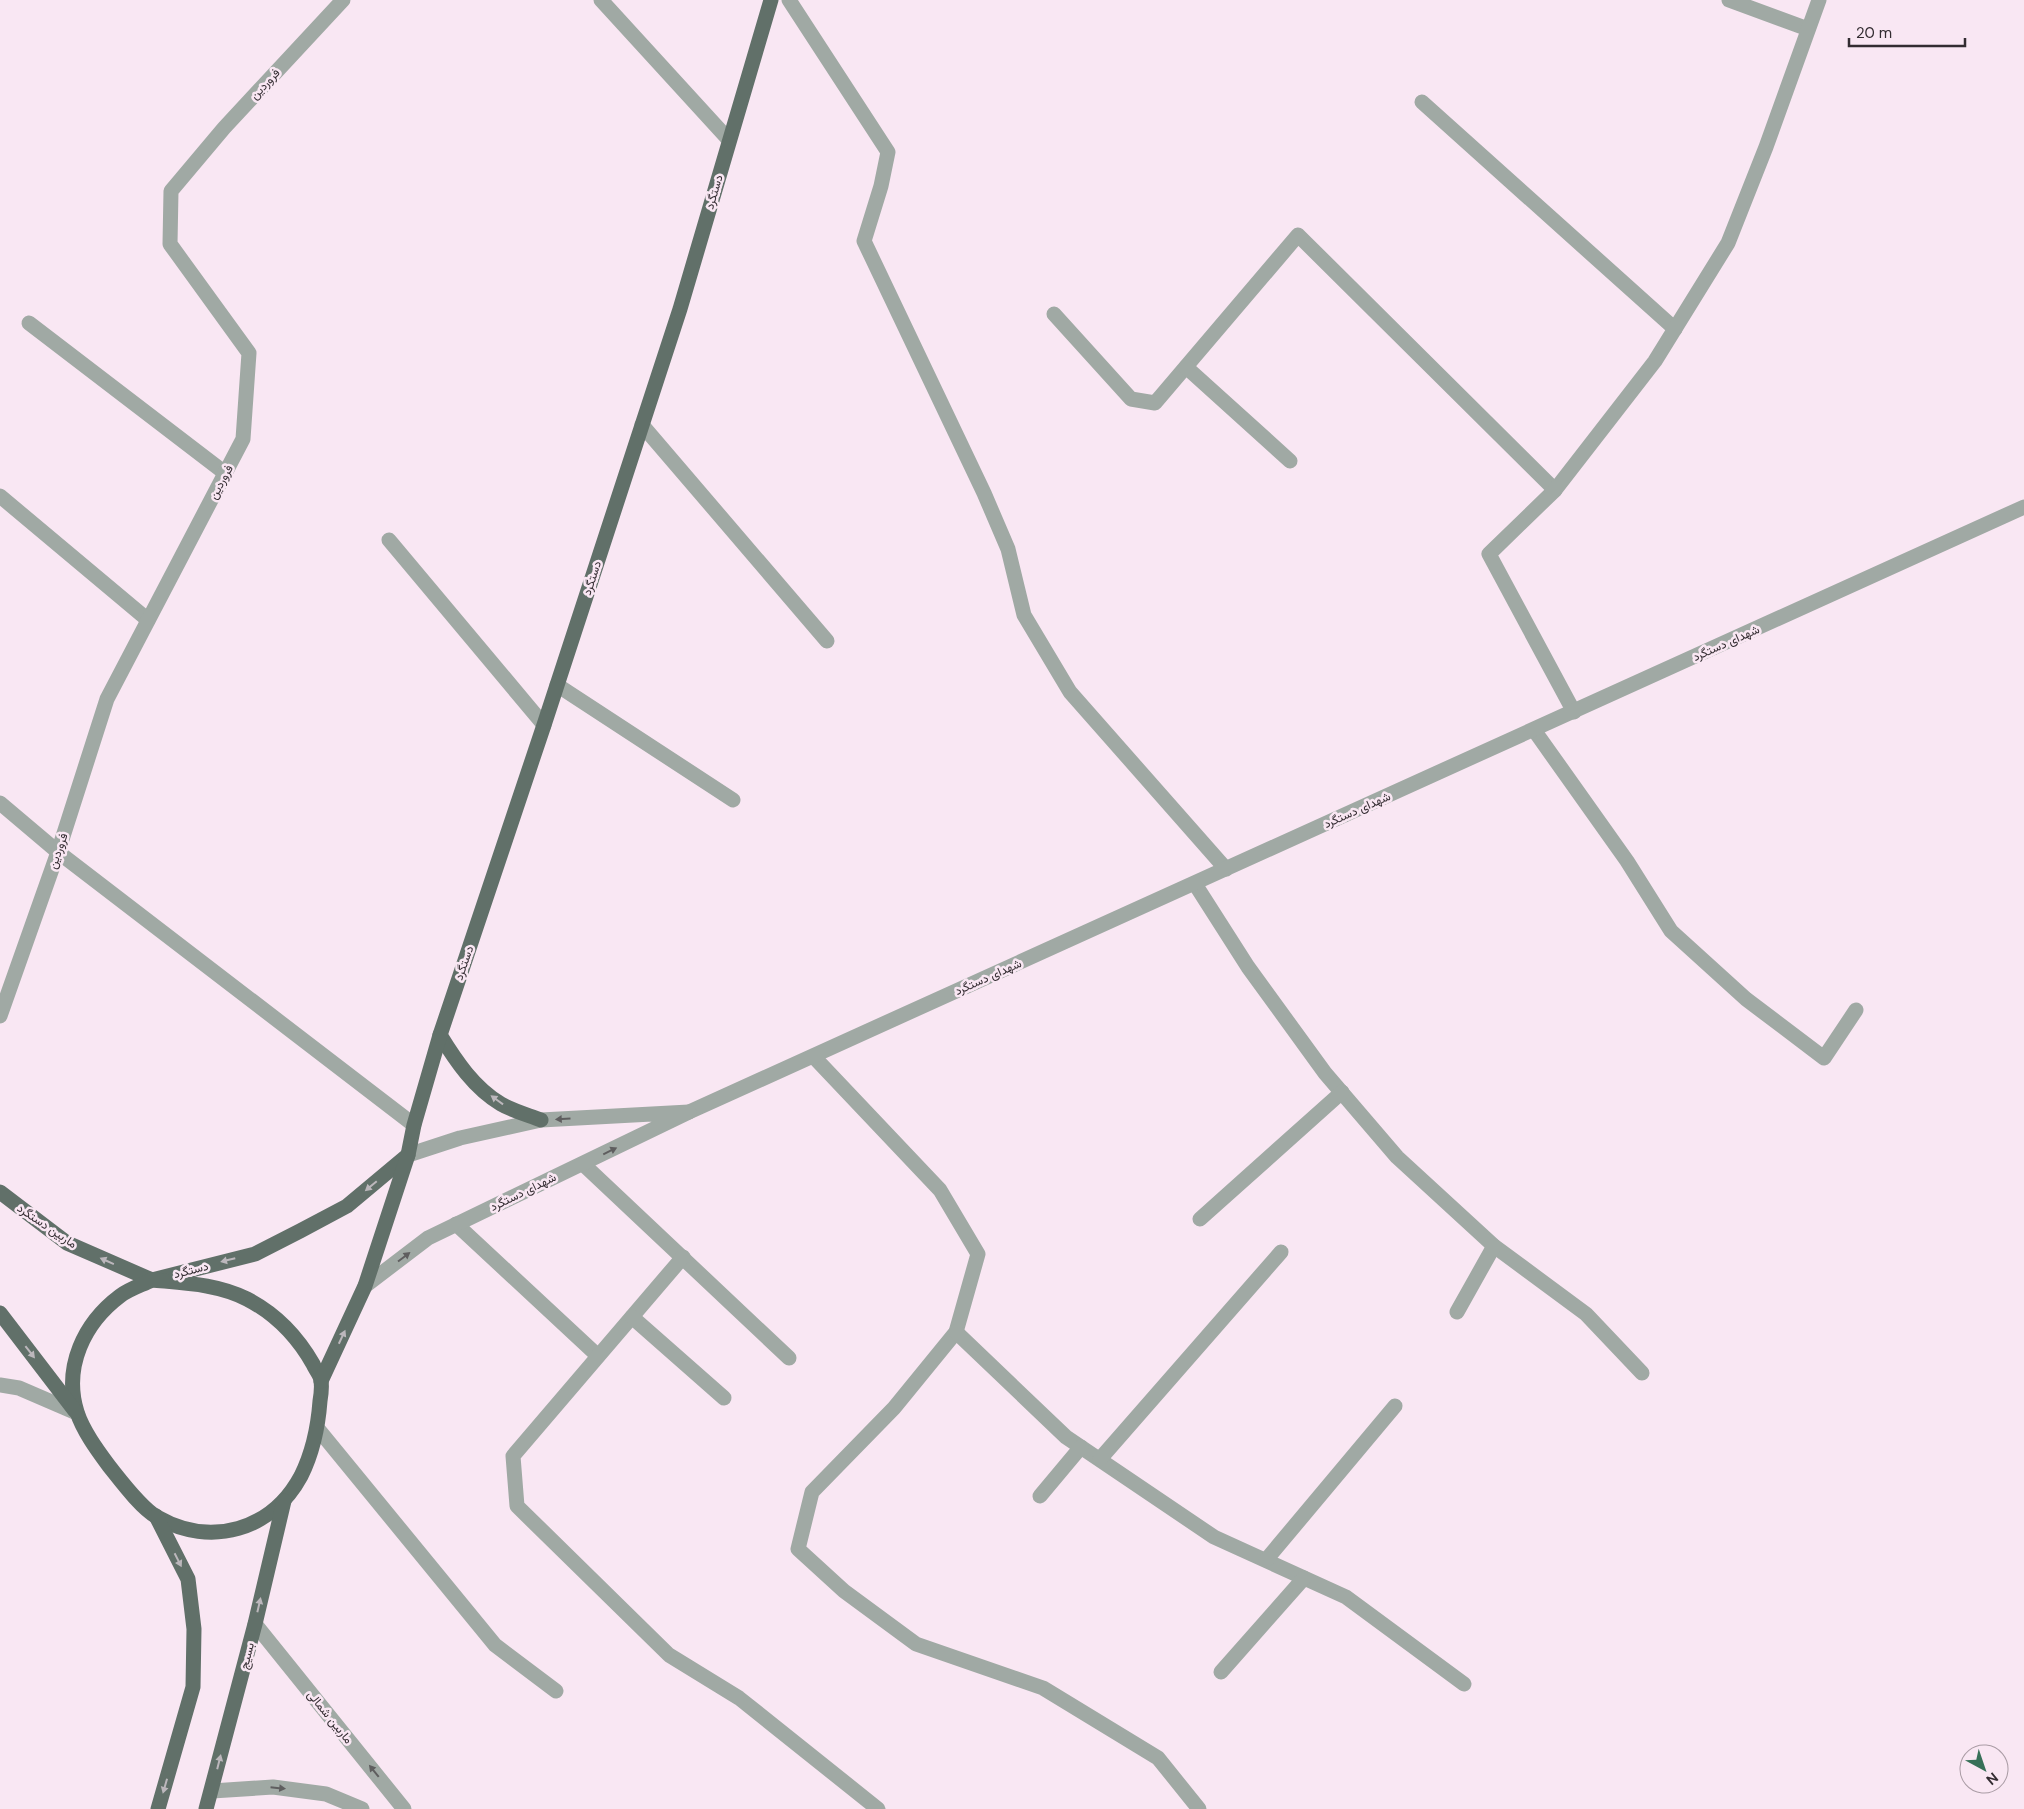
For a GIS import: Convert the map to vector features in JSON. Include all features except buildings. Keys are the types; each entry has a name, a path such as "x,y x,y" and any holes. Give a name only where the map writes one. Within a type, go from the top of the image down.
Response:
{"main road":[{"name":"دستگرد","path":"322,1381 365,1286 408,1155 414,1125 440,1035 558,685 680,309 770,0"},
{"path":"440,1035 459,1066 478,1085 501,1104 541,1120"},
{"name":"دستگرد","path":"77,1413 73,1369 82,1341 96,1317 122,1294 152,1280 255,1254 347,1206 408,1155"},
{"name":"ماربین دستگرد","path":"0,1192 67,1243 152,1280"},
{"path":"152,1280 196,1284 246,1299 274,1316 300,1341 322,1381 318,1429 306,1465 284,1502 251,1525 219,1533 186,1530 156,1516"},
{"path":"0,1313 77,1413 98,1451 121,1482 156,1516 188,1579 194,1629 194,1687 158,1809"},
{"name":"بسیج","path":"206,1809 255,1624 284,1502"}],"street":[{"name":"فروردین","path":"0,1016 58,852 107,699 243,439 249,353 170,244 171,191 224,128 343,0"},
{"path":"601,0 729,140"},
{"path":"788,0 888,152 881,186 864,241 1008,548 1024,615 1070,692 1226,869"},
{"path":"1729,0 1808,29"},
{"path":"1574,712 1488,554 1555,490 1655,361 1728,244 1766,147 1818,0"},
{"path":"1422,102 1675,329"},
{"path":"1054,314 1131,399 1155,403 1298,235 1555,490"},
{"path":"29,323 225,474"},
{"path":"1186,367 1290,461"},
{"path":"642,425 827,642"},
{"path":"0,496 148,620"},
{"name":"شهدای دستگرد","path":"365,1286 428,1238 689,1112 814,1057 2024,507"},
{"path":"389,540 544,725"},
{"path":"558,685 733,800"},
{"path":"1534,730 1627,861 1671,931 1746,999 1824,1058 1856,1010"},
{"path":"0,803 58,852 414,1125"},
{"path":"1195,884 1248,967 1342,1092 1397,1157 1494,1246 1586,1314 1642,1373"},
{"path":"814,1057 940,1190 978,1254 956,1332 894,1408 812,1492 798,1549 844,1590 916,1644 1042,1688 1158,1758 1199,1809"},
{"path":"1200,1219 1342,1092"},
{"name":"شهدای دستگرد","path":"408,1155 460,1138 541,1120 689,1112"},
{"path":"583,1164 789,1358"},
{"path":"456,1224 598,1356"},
{"path":"1457,1312 1494,1246"},
{"path":"1100,1459 1281,1252"},
{"path":"683,1257 513,1456 517,1506 669,1655 739,1698 878,1809"},
{"path":"632,1317 724,1398"},
{"path":"956,1332 1066,1437 1214,1536 1346,1597 1464,1684"},
{"path":"0,1385 20,1388 77,1413"},
{"path":"1266,1560 1395,1406"},
{"path":"318,1429 495,1645 556,1691"},
{"path":"1040,1496 1081,1447"},
{"path":"1221,1672 1304,1578"},
{"name":"ماربین شمالی","path":"255,1624 404,1809"},
{"path":"212,1791 272,1787 326,1794 362,1809"}]}
